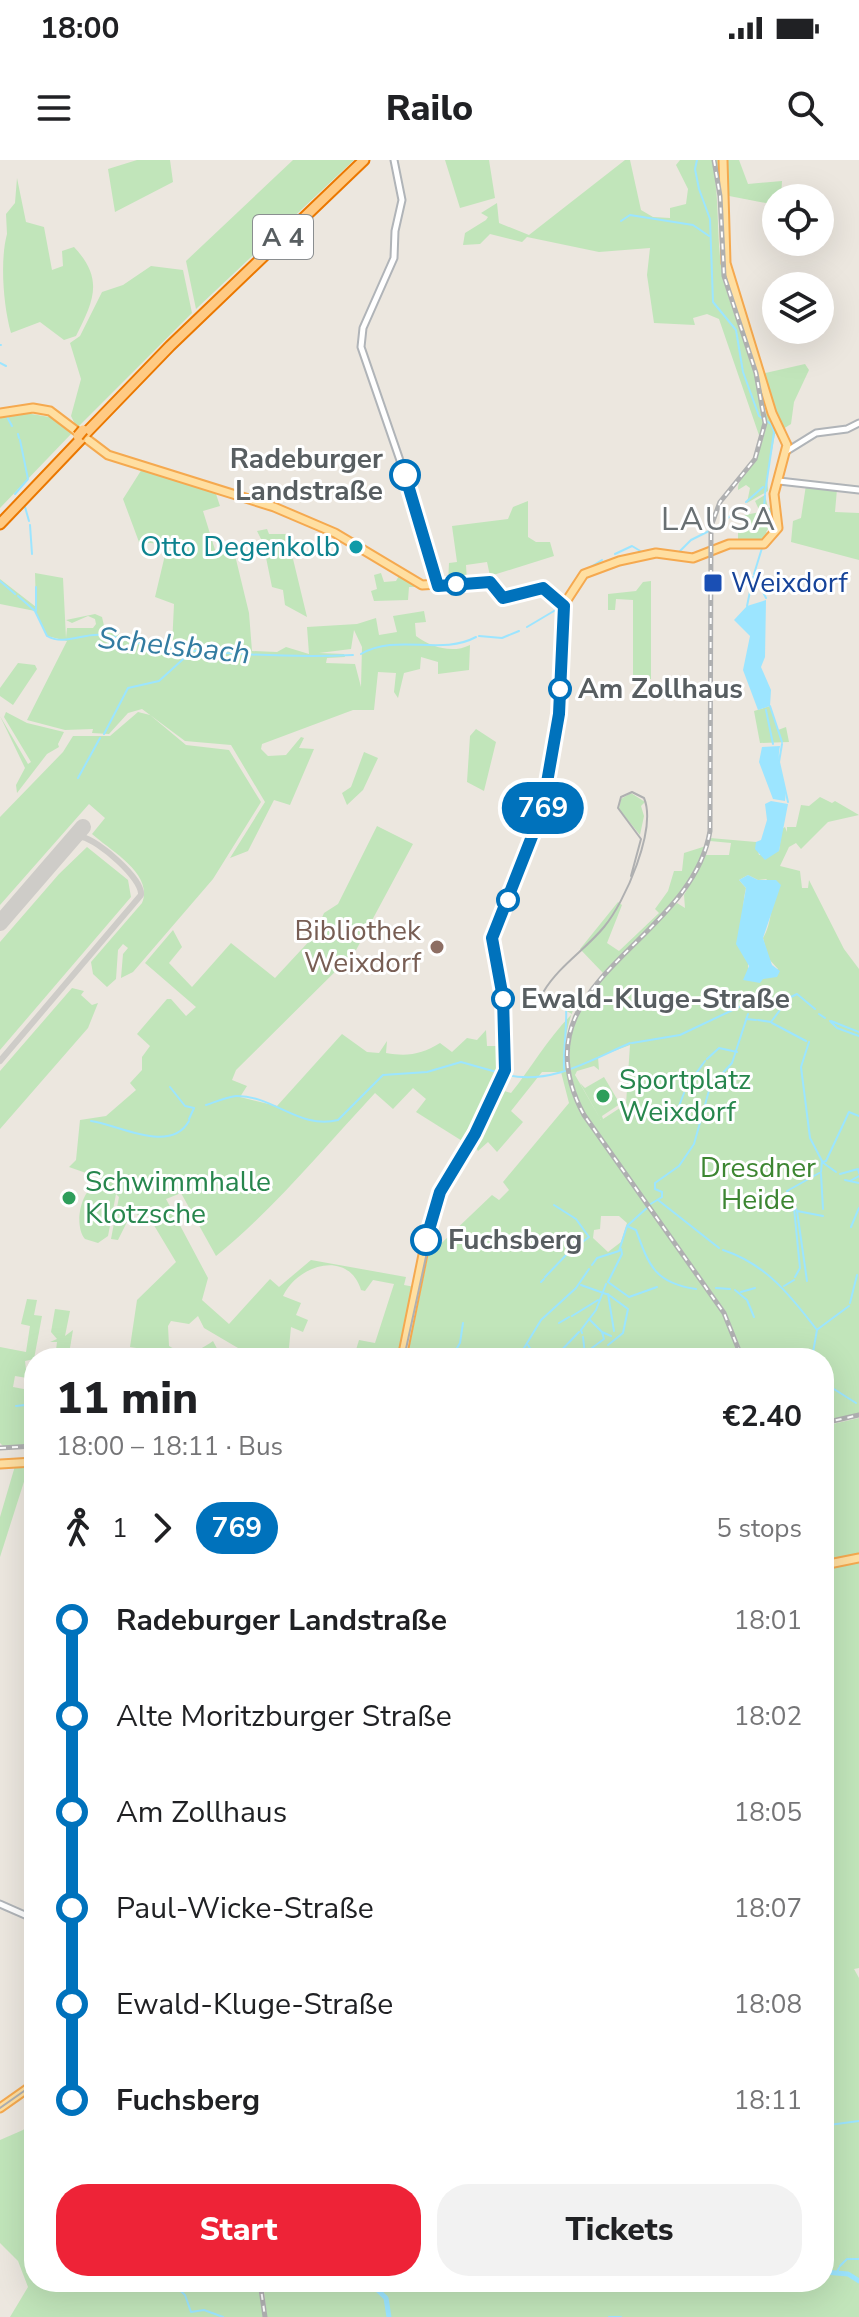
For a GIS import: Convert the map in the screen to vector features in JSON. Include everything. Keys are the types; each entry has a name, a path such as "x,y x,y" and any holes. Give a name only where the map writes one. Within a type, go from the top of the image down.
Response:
{"highway":[{"name":"A 4","path":"0,518 196,316 358,160"},
{"name":"A 4","path":"196,316 364,160"},
{"name":"A 4","path":"0,524 82,435"}],"main road":[{"path":"404,1348 431,1215 505,1070 503,998 492,938 542,811 559,714 564,606 578,580 596,568 648,554 690,558 729,544 769,542 779,524 774,496 787,451 726,263 723,160"},
{"path":"0,413 41,409 67,421 108,455 254,499 335,533 422,585 490,582 503,598 543,588 564,606"},
{"path":"0,1464 24,1463"},
{"path":"834,1563 859,1558"},
{"path":"0,2108 24,2091"}],"street":[{"path":"394,160 402,200 395,231 394,258 363,328 361,347 405,475 438,586"},
{"path":"787,451 816,433 847,429 859,423"},
{"path":"779,481 859,490"},
{"path":"0,1904 24,1915"}],"green space":[{"path":"137,160 170,160 173,182 115,212 108,169"},
{"path":"293,160 354,160 196,309 186,261"},
{"path":"445,160 489,160 495,198 460,208"},
{"path":"625,160 630,160 641,210 653,217 670,218 670,208 686,204 688,189 676,165 680,160 712,160 722,272 762,398 764,420 761,441 719,319 707,314 693,318 695,325 654,323 647,275 650,248 599,252 527,237 522,242 490,234 480,244 463,245 465,233 488,217 481,213 497,203 499,223 529,235"},
{"path":"715,160 739,160 748,184 782,181 782,184 762,184 762,202 724,195 725,257 761,374 805,364 809,370 794,402 791,424 775,434 767,477 768,491 747,503 750,488 746,485 738,490 739,484 762,442 765,401 726,277"},
{"path":"17,178 26,222 44,227 52,270 63,266 62,251 74,247 90,269 93,280 91,300 76,336 64,340 40,322 11,333 3,269 6,214 15,203"},
{"path":"151,266 183,270 192,313 77,428 71,416 81,379 70,343 80,336 102,292 123,285"},
{"path":"20,412 55,418 72,433 0,508 0,416"},
{"path":"142,469 214,488 220,506 203,511 216,553 234,551 249,613 252,651 277,652 286,647 309,654 307,627 357,624 376,618 379,635 397,632 393,616 424,611 426,622 415,623 416,636 442,648 456,649 470,645 469,670 438,674 438,662 421,657 420,669 404,673 398,698 394,692 396,673 378,672 374,710 353,710 262,744 261,749 268,756 286,755 301,737 304,738 299,748 314,749 290,805 274,800 248,851 230,858 265,802 231,745 185,741 142,709 128,713 109,734 92,733 93,729 65,730 27,720 67,641 47,636 35,611 0,604 0,579 36,607 35,573 63,578 66,638 67,628 93,628 96,624 95,619 88,616 72,623 66,620 95,614 102,617 105,630 121,635 118,637 172,646 174,604 155,597 165,555 162,544 139,542 123,499","holes":["354,630 362,647 361,687 355,664 326,663 327,658 345,657 344,654 319,653 351,649"]},
{"path":"806,485 837,489 835,512 859,513 859,560 791,542 793,521 801,518"},
{"path":"765,495 768,508 773,507 777,522 772,523 766,532 769,534 763,540 738,541 738,526 743,525 745,515 760,512 755,501"},
{"path":"528,501 528,537 536,542 550,542 554,556 490,576 487,562 466,565 467,582 448,584 449,563 457,562 452,526 508,519 513,507"},
{"path":"267,529 269,534 287,534 307,617 285,605 283,590 272,587 263,543 257,531"},
{"path":"401,572 422,587 409,587 408,600 374,601 371,591 377,589 374,575 381,573 384,582 396,581"},
{"path":"651,581 651,679 633,679 633,600 616,599 615,610 608,610 608,594 636,591 643,582"},
{"path":"18,663 35,665 37,669 13,705 0,696 0,688"},
{"path":"770,706 778,730 786,727 789,742 760,743 754,711"},
{"path":"6,712 27,723 64,732 59,747 47,754 17,793 16,785 25,768 0,716 28,764 31,762 4,717"},
{"path":"138,712 150,715 186,745 229,750 261,802 213,879 133,972 121,978 123,954 128,948 123,944 118,950 116,979 107,987 93,974 91,962 142,903 144,892 142,882 129,864 92,834 105,818 89,804 0,905 0,817 63,752 73,736 110,736"},
{"path":"476,729 496,742 484,791 467,782 470,736"},
{"path":"364,752 378,758 363,790 347,805 342,793 351,787"},
{"path":"631,793 645,802 641,806 644,816 640,835 619,809 621,799"},
{"name":"Dresdner Heide","path":"820,797 832,803 835,801 859,815 828,822 801,849 796,843 789,847 780,866 800,871 802,888 808,888 809,880 844,949 859,969 859,1413 834,1419 834,1348 740,1348 726,1312 585,1114 572,1079 570,1048 576,1020 589,995 607,972 677,903 685,908 684,895 706,855 729,855 731,843 710,841 710,838 756,842 759,855 779,851 782,829 785,827 787,832 787,827 796,827 801,805 809,806","holes":["748,875 758,880 766,879 779,889 763,938 768,958 778,969 763,979 748,969 743,921 746,888 739,880","630,1045 626,1104 603,1119 602,1116 620,1104 604,1077 585,1088 580,1083 601,1120 575,1075 577,1071 594,1066 599,1070 598,1057"]},
{"path":"377,826 413,844 355,952 236,1070 232,1080 247,1086 240,1097 277,1106 342,1034 367,1052 379,1053 387,1041 386,1053 401,1055 421,1052 440,1043 452,1052 467,1038 477,1040 486,1030 487,1046 503,1046 503,1066 467,1144 416,1112 426,1099 413,1088 393,1109 375,1093 279,1198 216,1256 181,1193 166,1199 208,1278 202,1300 229,1324 270,1279 279,1287 311,1260 406,1277 404,1285 415,1287 400,1348 357,1348 359,1340 375,1343 394,1284 373,1280 365,1291 361,1290 355,1277 346,1269 335,1266 312,1269 290,1285 283,1296 301,1303 296,1315 308,1320 303,1332 291,1327 289,1348 238,1348 204,1328 198,1316 189,1324 171,1321 168,1326 169,1346 174,1348 130,1347 137,1300 176,1262 146,1212 140,1216 132,1212 118,1240 111,1239 119,1197 116,1194 108,1236 98,1243 85,1239 79,1218 82,1202 95,1185 110,1186 103,1179 69,1167 76,1160 80,1120 106,1116 136,1090 130,1083 142,1070 142,1057 150,1046 137,1034 167,999 171,999 186,1016 196,1007 145,963 173,930 182,947 169,963 192,987 231,943 275,978 314,936 324,913 338,904"},
{"path":"706,846 699,865 677,900 603,973 580,949 618,902 622,905 607,943 619,951 659,913 655,909 668,891 674,871 682,871 684,853"},
{"path":"87,847 128,880 131,897 0,1050 0,942 59,874"},
{"path":"72,988 84,991 81,995 92,1005 98,1003 88,1028 0,1129 0,1071"},
{"path":"572,993 579,999 572,1014 559,1007 566,994"},
{"name":"Dresdner Heide","path":"572,1014 565,1048 567,1074 574,1099 723,1314 737,1348 409,1348 428,1256 492,1195 499,1200 509,1190 503,1182 569,1103 561,1072 542,1072 511,1111 523,1122 497,1152 488,1142 478,1151 475,1146 501,1090 511,1093","holes":["601,1216 619,1216 627,1223 621,1242 608,1252 593,1238 594,1230 600,1229"]},
{"path":"27,1299 37,1300 34,1315 42,1316 36,1348 27,1348 30,1326 21,1324"},
{"path":"55,1309 70,1311 65,1336 73,1330 70,1348 56,1348 57,1342 50,1342 57,1339 51,1332"},
{"path":"213,1341 217,1348 202,1348"},
{"path":"0,1347 24,1352 24,1378 15,1376 13,1387 24,1389 24,1445 3,1446 0,1443"},
{"path":"859,1418 859,1968 854,1969 859,1978 859,2317 267,2317 264,2292 834,2292 834,1424"},
{"path":"15,1466 24,1466 24,1482 0,1557 0,1517"},
{"path":"23,2130 24,2277 18,2261 0,2243 0,2140"},
{"path":"25,2292 259,2292 263,2317 10,2317"}],"water":[{"path":"766,600 765,657 761,667 771,690 770,706 758,710 743,670 750,636 734,620 747,606"},
{"path":"780,746 785,801 773,799 759,762 762,747"},
{"path":"771,801 788,804 779,851 765,860 755,849 767,820 765,804"},
{"path":"748,875 758,880 776,880 781,885 763,938 772,965 780,971 777,977 763,979 760,983 743,980 749,966 736,944 746,888 739,880"}],"waterway":[{"path":"697,160 695,169 699,189 710,219 713,302 736,330 743,372 759,416 771,424 774,432 765,493"},
{"path":"621,221 630,215 693,225 709,236"},
{"path":"0,363 6,366"},
{"path":"6,415 12,426"},
{"path":"18,434 19,438"},
{"path":"15,494 28,479 20,440"},
{"name":"Schelsbach","path":"746,502 763,487"},
{"path":"765,495 764,507 774,515"},
{"name":"Schelsbach","path":"680,551 691,540 719,526 741,506"},
{"path":"25,507 29,521"},
{"path":"30,525 32,554"},
{"name":"Schelsbach","path":"615,554 632,546 642,552 666,550"},
{"path":"762,548 754,574 766,598"},
{"name":"Schelsbach","path":"589,568 602,560"},
{"path":"747,606 753,577"},
{"name":"Schelsbach","path":"0,581 15,594"},
{"path":"36,587 36,611"},
{"name":"Schelsbach","path":"18,596 35,611 47,636 53,639 101,635 153,647 233,654 353,655"},
{"name":"Schelsbach","path":"527,627 559,608"},
{"name":"Schelsbach","path":"479,636 502,638 519,631"},
{"name":"Schelsbach","path":"361,654 389,645 448,645 476,637"},
{"path":"104,734 128,688 159,681 192,651"},
{"path":"770,706 782,742"},
{"path":"766,710 773,744"},
{"path":"78,778 100,738"},
{"path":"782,744 779,762 788,802"},
{"path":"758,1020 771,1022 789,998 797,994 815,1009"},
{"path":"564,1069 565,995"},
{"path":"632,1043 680,1035 741,1006"},
{"path":"649,1205 662,1197 662,1192 655,1189 655,1183 679,1166 694,1144 710,1087 732,1063 748,1014"},
{"path":"819,1014 825,1018"},
{"path":"746,1019 756,1020"},
{"path":"830,1021 837,1028 859,1036"},
{"path":"831,1021 859,1032"},
{"path":"772,1023 806,1041"},
{"path":"807,1281 797,1211 787,1191 821,1172 822,1161 810,1138 801,1067 809,1042"},
{"path":"507,1075 539,1077 555,1074 630,1043"},
{"path":"707,1059 719,1048 737,1052"},
{"path":"684,1090 705,1061"},
{"path":"206,1105 236,1096 249,1097 299,1117 324,1122 338,1120 383,1075 427,1072 461,1062 500,1073"},
{"path":"170,1087 185,1106 194,1108 189,1119"},
{"path":"660,1113 676,1114 684,1093"},
{"path":"836,1172 822,1162 826,1161 849,1112 859,1116"},
{"path":"91,1121 156,1137 180,1131 189,1121"},
{"path":"840,1174 858,1169 859,1173"},
{"path":"821,1174 823,1209"},
{"path":"850,1181 859,1176"},
{"path":"845,1180 859,1183"},
{"path":"658,1200 719,1248"},
{"path":"554,1205 576,1219 589,1237 572,1250"},
{"path":"592,1265 597,1258 619,1251 627,1226 648,1207"},
{"path":"794,1208 800,1268 795,1277"},
{"path":"851,1227 859,1208"},
{"path":"797,1211 823,1216"},
{"path":"627,1226 636,1230 645,1254 662,1277 696,1289"},
{"path":"558,1237 575,1246"},
{"path":"621,1249 622,1254 608,1282 629,1297 657,1287"},
{"path":"723,1250 752,1263 776,1282 817,1330 814,1348"},
{"path":"545,1277 569,1252"},
{"path":"524,1348 541,1320 576,1288 589,1269"},
{"path":"850,1303 857,1275"},
{"path":"541,1282 544,1279"},
{"path":"784,1286 794,1280"},
{"path":"582,1333 581,1330 596,1310 606,1284"},
{"path":"581,1285 609,1295 628,1309 623,1333 608,1345"},
{"path":"716,1288 730,1289"},
{"path":"741,1292 755,1288"},
{"path":"735,1290 747,1300 754,1317"},
{"path":"608,1294 614,1331"},
{"path":"572,1316 598,1300"},
{"path":"818,1329 849,1306"},
{"path":"559,1323 569,1317"},
{"path":"589,1319 602,1332 604,1339 592,1348"},
{"path":"457,1348 463,1323"},
{"path":"564,1348 579,1332"},
{"path":"602,1332 611,1336"},
{"path":"583,1337 584,1348"},
{"path":"834,1389 856,1403"},
{"path":"16,1406 24,1405"},
{"path":"834,2124 859,2121"},
{"path":"840,2266 847,2259 859,2259"},
{"path":"836,2274 839,2268"},
{"path":"834,2273 848,2274 859,2281"},
{"path":"182,2292 191,2312 204,2310 223,2317"},
{"path":"380,2292 386,2298 389,2317"},
{"path":"609,2317 621,2317"}],"taxiway":[{"path":"0,1061 141,895 135,880 108,852 82,837 70,842"}],"runway":[{"path":"0,923 83,827"}],"tram line":[{"path":"544,991 604,927 621,901 637,865 643,846 647,811 644,798 632,792 621,797 618,808 641,839 631,876"},
{"path":"406,1348 434,1220 505,1079 512,1042"},
{"path":"0,2108 24,2091"}],"railway":[{"path":"714,160 720,196 724,276 756,373 765,423 755,459 720,502 711,526 710,831 696,870 672,905 587,996 571,1030 568,1069 584,1115 724,1313 738,1348"},
{"path":"834,1421 859,1415"},
{"path":"0,1448 24,1447"},
{"path":"261,2292 265,2317"}],"bus line":[{"name":"769","path":"405,475 438,586 486,581 503,598 521,596 543,588 564,606 559,714 542,811 492,938 503,998 507,1046 505,1070 475,1134 440,1192 426,1240"}],"place":[{"name":"Radeburger Landstraße","path":"405,475"},
{"name":"Otto Degenkolb","path":"356,547"},
{"name":"Weixdorf","path":"713,583"},
{"name":"Am Zollhaus","path":"560,689"},
{"name":"Bibliothek Weixdorf","path":"437,947"},
{"name":"Ewald-Kluge-Straße","path":"503,999"},
{"name":"Sportplatz Weixdorf","path":"603,1096"},
{"name":"Schwimmhalle Klotzsche","path":"69,1198"},
{"name":"Fuchsberg","path":"426,1240"}],"district":[{"name":"LAUSA","path":"719,519"}]}
